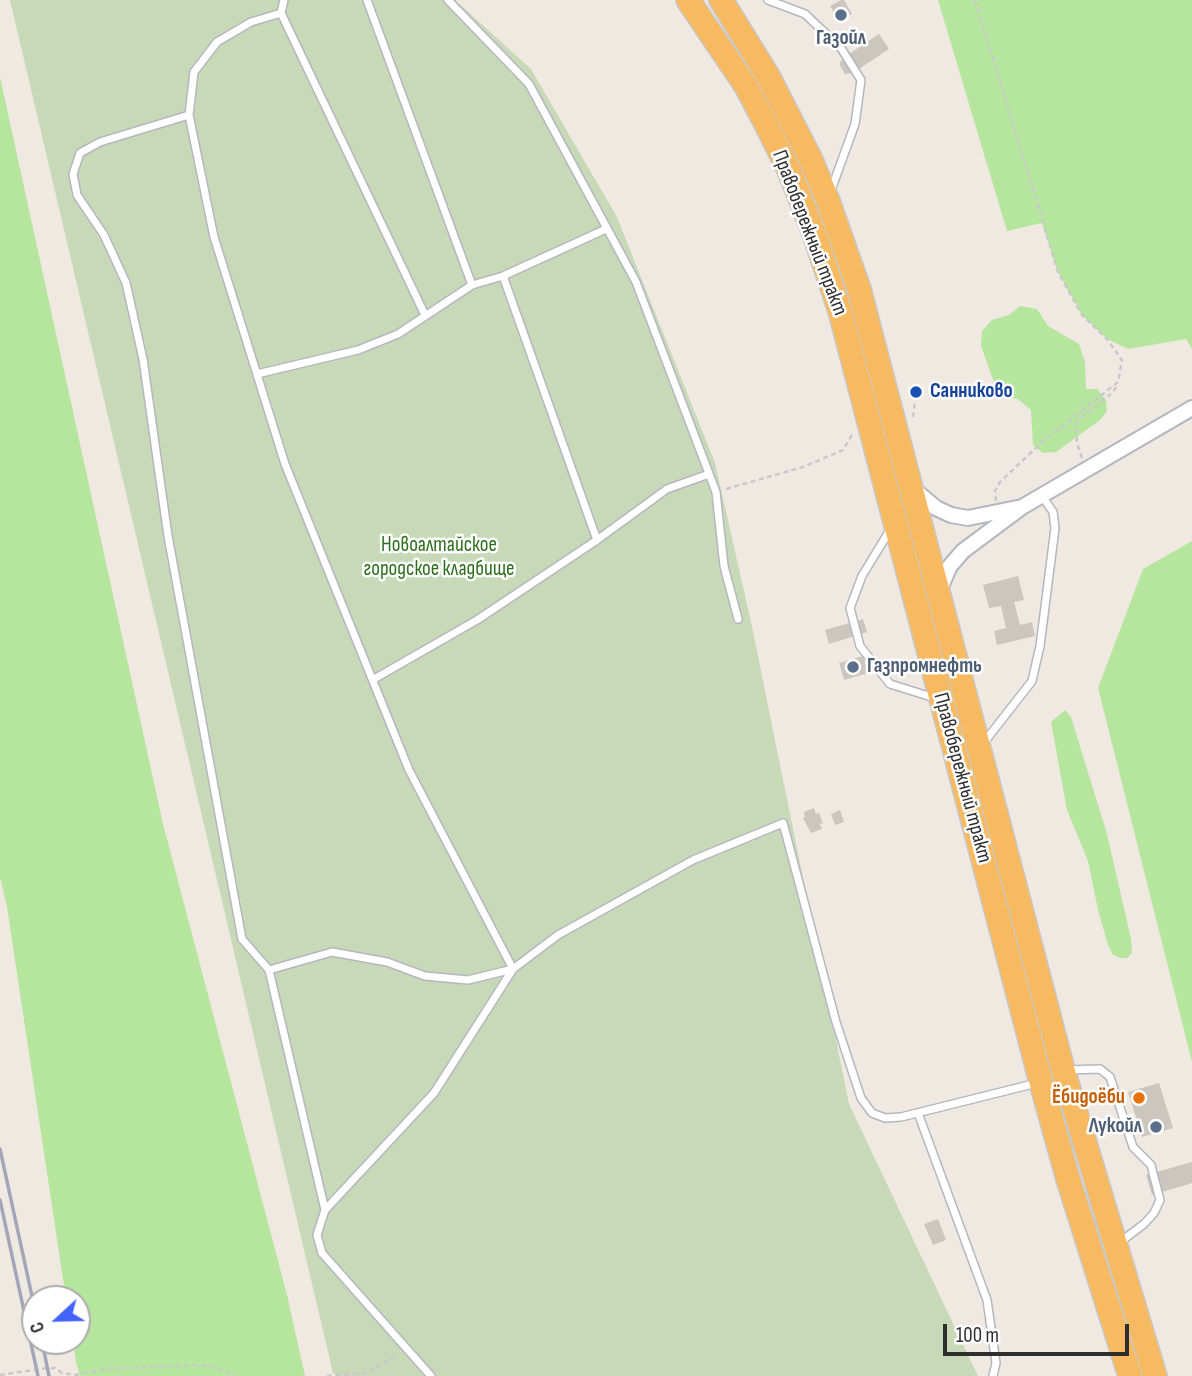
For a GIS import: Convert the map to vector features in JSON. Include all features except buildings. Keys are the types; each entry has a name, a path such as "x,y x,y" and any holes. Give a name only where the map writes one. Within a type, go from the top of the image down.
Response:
{"highway":[{"name":"Правобережный тракт","path":"688,0 739,75 789,170 840,311 1041,1082 1129,1376"},
{"name":"Правобережный тракт","path":"721,0 788,113 828,201 859,289 1063,1070 1155,1376"},
{"path":"1068,1179 1118,1376"}],"street":[{"path":"939,592 950,566 963,551 1022,507 1192,408"},
{"path":"912,488 936,508 951,515 968,518 1022,507"}],"lane":[{"path":"284,0 281,13 425,315"},
{"path":"367,0 472,285"},
{"path":"448,0 530,84 636,282 716,492 724,565 738,619"},
{"path":"768,0 805,14 841,48 861,80 855,124 828,201"},
{"path":"281,13 251,22 217,42 194,72 188,115 214,237 285,464 409,770 513,969"},
{"path":"188,115 100,142 80,153 73,174 78,195 104,235 126,283 143,359 168,536 242,939 269,970 325,1210"},
{"path":"257,374 358,350 398,334 472,285 503,276 606,229"},
{"path":"503,276 597,540"},
{"path":"374,679 477,620 597,540 667,489 709,474"},
{"path":"979,748 1032,681 1040,646 1055,528 1053,512 1042,496"},
{"path":"895,522 862,576 850,608 860,646 890,684 942,700"},
{"path":"431,1376 322,1253 317,1235 325,1210 434,1093 513,969 558,935 693,860 783,824 836,1022 861,1098 872,1113 885,1118 918,1113 1041,1082"},
{"path":"269,970 332,952 387,961 425,976 468,980 513,969"},
{"path":"1063,1070 1100,1069 1110,1077 1133,1147 1151,1165 1160,1200 1154,1213 1144,1224 1116,1245"},
{"path":"918,1113 987,1300 996,1363 993,1376"}],"path":[{"path":"975,0 1058,272 1082,315 1107,339 1122,360 1118,382 1112,393 1079,419 1076,425 1075,433 1081,456 1093,467"},
{"path":"998,512 995,491 1000,482 1040,444 1118,382"},
{"path":"913,417 916,392"},
{"path":"716,492 803,467 844,450 853,433"},
{"path":"327,1376 366,1373 408,1351"},
{"path":"0,1375 47,1368 75,1375 104,1369 200,1365 236,1376"}],"green space":[{"name":"Новоалтайское городское кладбище","path":"10,0 455,0 531,69 617,217 715,463 751,622 849,1104 978,1376 337,1376 333,1373"},
{"path":"938,0 1192,0 1192,349 1186,339 1128,349 1107,339 1082,315 1058,272 1042,223 1007,231"},
{"path":"0,77 163,824 287,1295 305,1376 80,1376 75,1355 91,1355 91,1285 64,1285 7,907 0,877"},
{"path":"1020,306 1037,309 1048,326 1079,344 1085,362 1086,389 1097,389 1106,400 1107,411 1100,420 1056,452 1043,453 1033,445 1031,410 1018,399 1004,397 995,385 981,346 982,331 992,320 1009,315"},
{"path":"1192,541 1192,1062 1098,688 1143,569"},
{"path":"1065,710 1071,717 1107,834 1131,939 1132,953 1127,958 1113,955 1108,945 1088,861 1067,810 1051,722"}],"railway":[{"path":"0,1149 30,1285"},
{"path":"0,1200 38,1376"},
{"path":"45,1355 49,1376"}],"place":[{"name":"Газойл","path":"841,15"},
{"name":"Санниково","path":"916,392"},
{"name":"Газпромнефть","path":"853,667"},
{"name":"Ёбидоёби","path":"1139,1098"},
{"name":"Лукойл","path":"1156,1127"}]}
